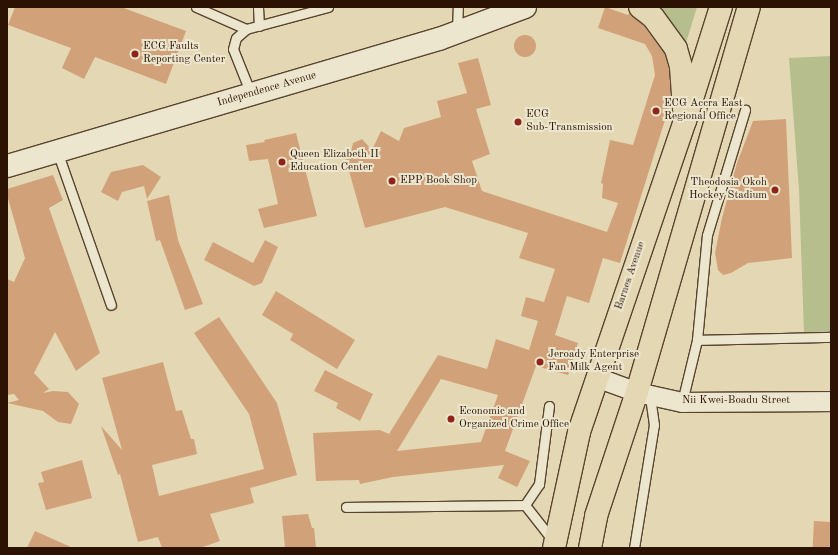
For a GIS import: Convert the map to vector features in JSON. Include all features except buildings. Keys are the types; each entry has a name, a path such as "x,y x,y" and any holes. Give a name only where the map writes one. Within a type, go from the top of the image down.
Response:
{"main road":[{"name":"Independence Avenue","path":"7,166 457,32 525,7"},
{"path":"640,7 654,17 676,49 681,67 685,121"},
{"name":"Barnes Avenue","path":"554,545 579,432 596,377 685,121 721,7"},
{"path":"590,548 596,516 644,393 749,7"}],"street":[{"name":"Nii Kwei-Boadu Street","path":"596,377 644,393 682,402 831,401"}],"lane":[{"path":"196,7 246,29"},
{"path":"258,7 258,26"},
{"path":"251,94 233,49 236,38 246,29 328,7"},
{"path":"457,32 458,7"},
{"path":"682,402 697,340 706,235 745,110"},
{"path":"57,151 111,306"},
{"path":"697,340 831,337"},
{"path":"634,548 654,425 644,393"},
{"path":"525,505 539,484 549,406"},
{"path":"525,505 554,545"},
{"path":"346,507 525,505"}],"green space":[{"path":"663,7 697,7 685,46 662,9"},
{"name":"Theodosia Okoh Hockey Stadium","path":"831,56 831,332 804,333 799,190 789,58"}],"place":[{"name":"ECG Faults Reporting Center","path":"135,54"},
{"name":"ECG Accra East Regional Office","path":"656,111"},
{"name":"ECG Sub-Transmission","path":"518,122"},
{"name":"Queen Elizabeth II Education Center","path":"282,162"},
{"name":"EPP Book Shop","path":"392,181"},
{"name":"Theodosia Okoh Hockey Stadium","path":"775,190"},
{"name":"Jeroady Enterprise Fan Milk Agent","path":"540,362"},
{"name":"Economic and Organized Crime Office","path":"451,419"}]}
